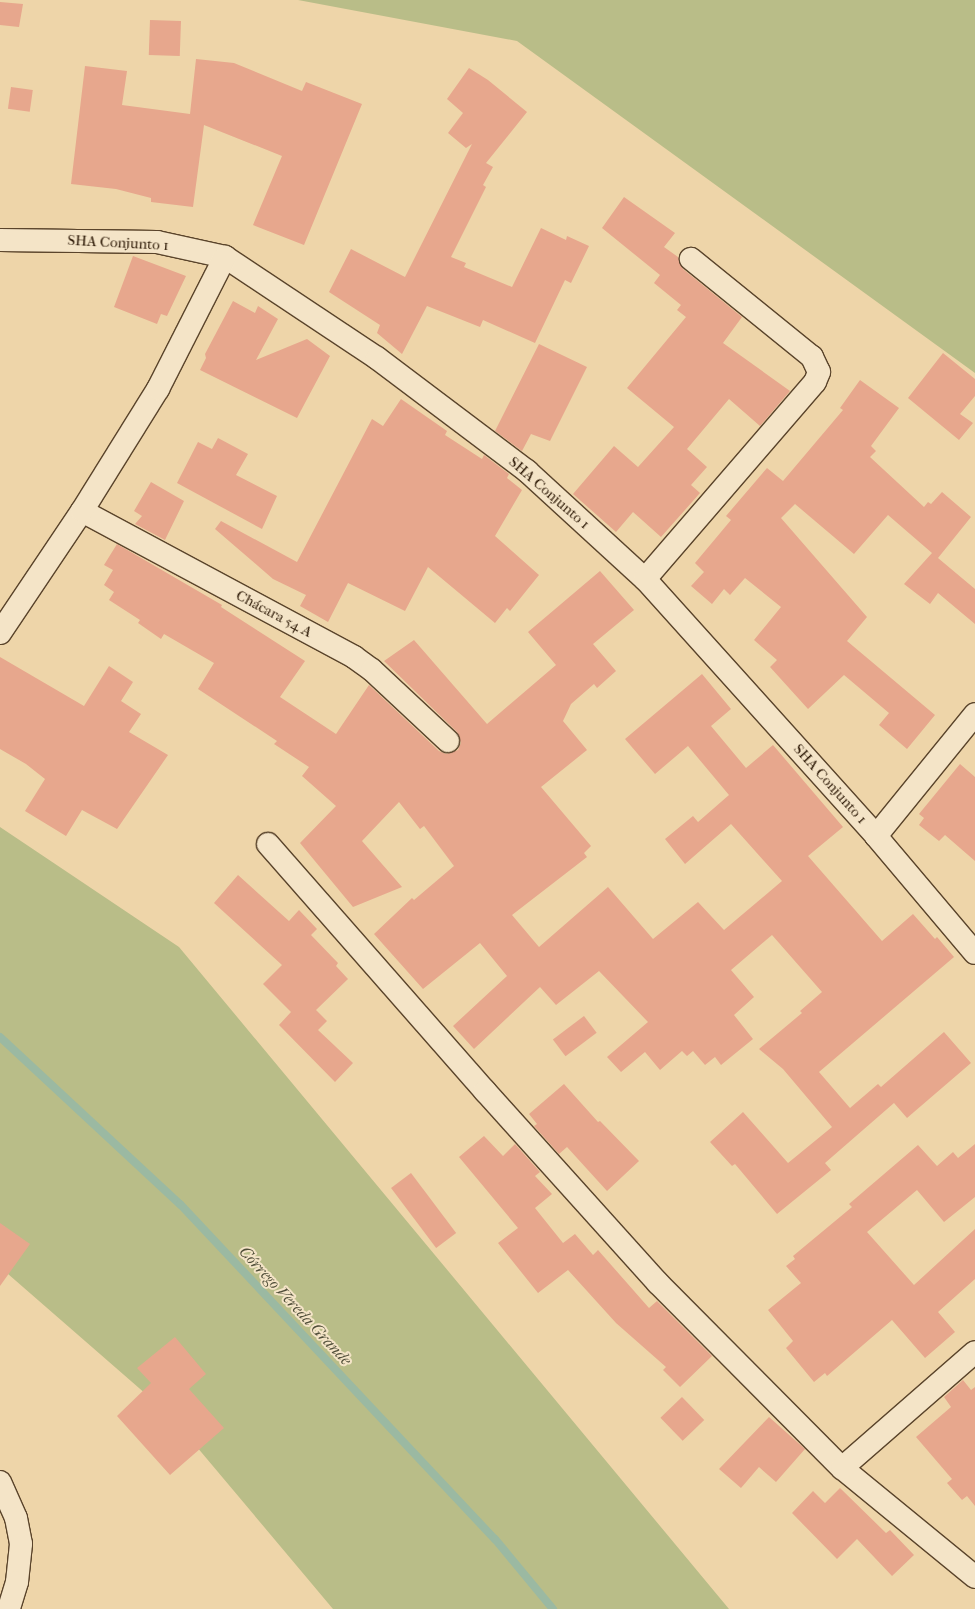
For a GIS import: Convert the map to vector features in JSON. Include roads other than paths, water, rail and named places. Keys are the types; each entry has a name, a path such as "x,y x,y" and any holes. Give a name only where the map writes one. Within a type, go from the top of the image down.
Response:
{"street":[{"name":"SHA Conjunto 1","path":"0,240 157,242 225,257 377,358 527,471 645,579 876,836 975,953"},
{"path":"0,633 82,511 158,390 225,257"},
{"path":"645,579 815,382 819,372 812,357 691,259"},
{"name":"Chácara 54 A","path":"82,511 354,657 372,670 448,741"},
{"path":"876,836 975,714"},
{"path":"268,844 485,1091 658,1283 842,1468 975,1577"},
{"path":"842,1468 975,1352"},
{"path":"0,1482 16,1518 21,1544 17,1582 9,1609"}],"waterway":[{"name":"Córrego Vereda Grande","path":"0,1037 180,1204 495,1539 553,1609"}]}
